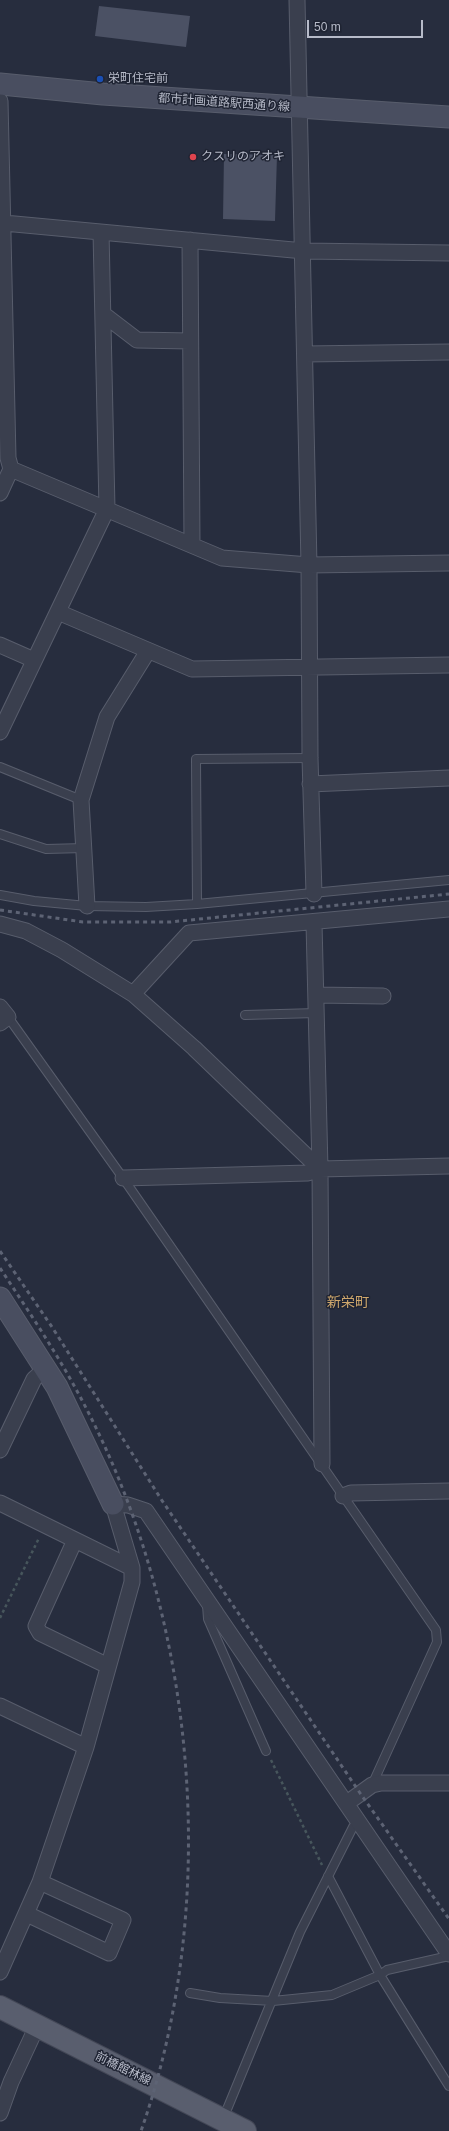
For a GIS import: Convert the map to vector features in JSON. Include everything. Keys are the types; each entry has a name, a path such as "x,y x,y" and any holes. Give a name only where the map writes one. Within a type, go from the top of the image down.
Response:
{"main road":[{"name":"前橋館林線","path":"0,2007 222,2126 245,2131"}],"street":[{"path":"298,0 310,565 310,784 314,894"},
{"name":"都市計画道路駅西通り線","path":"0,84 103,94 449,117"},
{"path":"0,101 4,223 3,319 7,460 0,493"},
{"path":"4,223 304,251 449,253"},
{"path":"0,732 107,509 101,232"},
{"path":"190,240 192,545"},
{"path":"103,314 136,340 190,341"},
{"path":"305,354 449,352"},
{"path":"7,460 107,509 222,558 310,565 449,563"},
{"path":"58,612 192,669 449,665"},
{"path":"0,645 34,660"},
{"path":"86,906 81,800 107,717 148,651"},
{"path":"310,784 449,778"},
{"path":"133,994 188,933 449,909"},
{"path":"314,922 320,1169 322,1464"},
{"path":"0,924 32,934 133,994 194,1048 320,1169"},
{"path":"316,995 383,996"},
{"path":"123,1178 308,1173 320,1169 449,1166"},
{"path":"0,1298 46,1368 113,1504 132,1568 132,1582 86,1747 40,1882 0,1972"},
{"path":"0,1450 34,1379 46,1368"},
{"path":"343,1496 351,1493 449,1491"},
{"path":"0,1503 132,1568"},
{"path":"113,1504 128,1505 146,1511 207,1598 449,1955"},
{"path":"75,1540 36,1626 40,1633 108,1666"},
{"path":"0,1706 86,1747"},
{"path":"346,1803 372,1785 381,1783 449,1782"},
{"path":"27,1914 109,1953 123,1920 40,1882"},
{"path":"0,2113 11,2082 37,2026"}],"lane":[{"path":"196,904 196,758 310,758"},
{"path":"0,767 81,800"},
{"path":"0,834 46,849 84,848"},
{"path":"0,895 34,901 86,906 146,907 314,894 449,880"},
{"path":"245,1015 316,1013"},
{"path":"3,1015 123,1178 322,1464 438,1635 428,1662 372,1785"},
{"path":"207,1598 208,1619 266,1752"},
{"path":"222,2126 300,1932 352,1827 359,1821"},
{"path":"328,1876 380,1976 449,2086"},
{"path":"190,1994 220,1998 273,2001 332,1995 380,1976 387,1970 449,1955"}],"path":[{"path":"0,1618 45,1525"},
{"path":"266,1752 328,1876"}],"building":[{"path":"99,6 190,16 186,47 95,36"},
{"path":"224,154 277,155 275,221 223,219"}],"railway":[{"path":"0,910 83,922 170,922 449,894"},
{"path":"0,1251 52,1327 161,1499 360,1793 449,1919"},
{"path":"0,1268 44,1334 84,1404 122,1488 152,1576 173,1668 185,1762 188,1857 182,1951 166,2043 141,2131"}],"place":[{"name":"栄町住宅前","path":"100,79"},
{"name":"クスリのアオキ","path":"193,157"}],"district":[{"name":"新栄町","path":"348,1303"}]}
